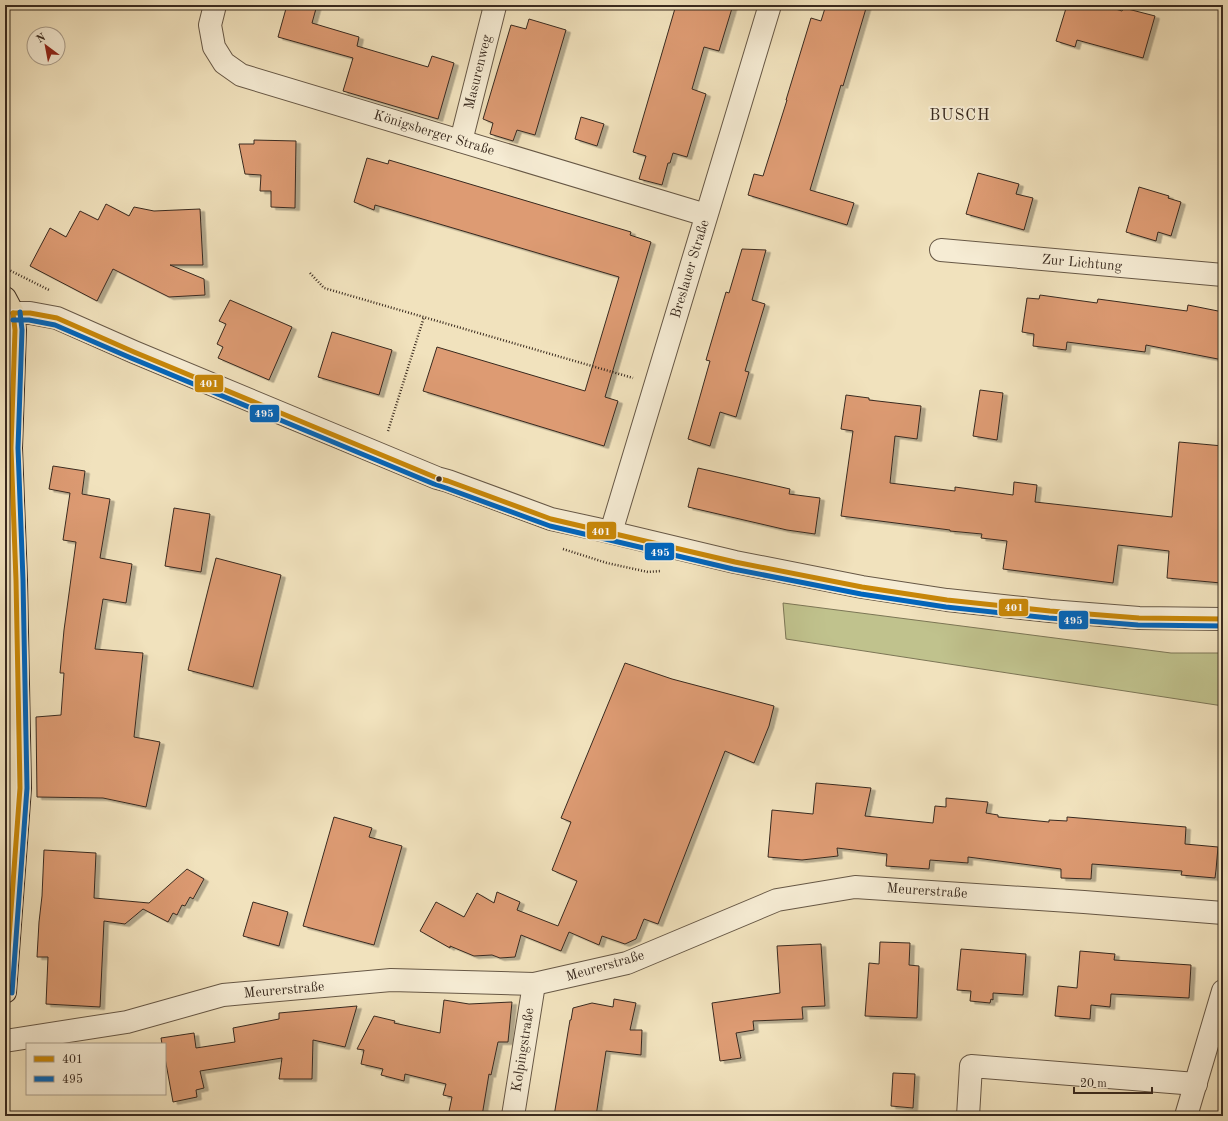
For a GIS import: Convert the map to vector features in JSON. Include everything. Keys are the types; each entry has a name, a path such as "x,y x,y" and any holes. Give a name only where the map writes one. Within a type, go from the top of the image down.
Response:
{"main road":[{"path":"5,992 20,788 16,588 9,415 15,330 9,305"}],"street":[{"name":"Königsberger Straße","path":"216,5 210,25 214,47 224,63 241,75 706,215"},
{"name":"Masurenweg","path":"461,141 494,6 492,5"},
{"name":"Breslauer Straße","path":"610,532 770,5"},
{"name":"Zur Lichtung","path":"941,250 1223,275"},
{"path":"9,305 30,313 57,318 134,352 437,478 551,520 610,532 735,562 862,587 947,600 1132,618 1223,619"},
{"name":"Meurerstraße","path":"5,1041 127,1022 223,995 391,980 534,984 627,963 777,900 855,887 1223,913"},
{"name":"Kolpingstraße","path":"513,1116 534,984"},
{"path":"1186,1116 1223,991"},
{"path":"968,1116 971,1066 1196,1084"}],"path":[{"path":"310,273 324,288 655,385"},
{"path":"380,454 424,317"}],"green space":[{"path":"783,603 1171,653 1223,653 1223,706 786,639"}],"building":[{"path":"287,5 317,5 312,23 359,37 357,46 428,67 432,56 454,63 438,119 343,91 353,58 278,37"},
{"path":"676,5 733,5 719,51 704,47 692,89 706,94 687,157 673,153 670,163 668,163 662,185 639,179 646,156 633,152"},
{"path":"826,5 867,5 843,86 841,85 810,190 854,203 847,225 748,195 754,174 763,176 811,18 821,21"},
{"path":"1067,5 1102,5 1122,11 1124,8 1155,16 1143,58 1077,40 1075,47 1056,41"},
{"path":"529,19 566,30 535,135 517,130 513,141 490,134 493,123 483,119 511,25 526,29"},
{"path":"581,117 604,124 597,146 575,139"},
{"path":"254,140 296,141 295,208 271,207 271,191 260,191 261,175 245,174 239,144 254,144"},
{"path":"367,158 388,164 389,160 631,232 630,235 651,242 605,397 618,401 604,446 423,391 437,347 585,391 619,277 375,205 374,210 354,202"},
{"path":"978,173 1019,184 1016,194 1033,198 1024,230 966,214"},
{"path":"1139,187 1169,196 1168,198 1181,202 1171,236 1158,232 1156,241 1126,232"},
{"path":"106,204 129,216 134,207 154,211 200,209 203,265 170,265 204,279 205,295 169,297 113,269 97,301 30,266 50,228 66,237 80,211 98,220"},
{"path":"742,249 766,250 752,300 765,304 745,371 749,372 736,417 720,412 710,446 688,439 710,361 706,360 726,292 729,293"},
{"path":"1040,295 1097,303 1098,299 1187,311 1188,305 1223,312 1223,360 1146,345 1145,352 1067,342 1066,350 1033,346 1034,334 1022,332 1027,298 1039,299"},
{"path":"230,300 292,327 269,380 218,358 223,347 217,344 226,324 219,321"},
{"path":"332,332 392,350 379,395 318,377"},
{"path":"980,390 1003,393 997,440 973,436"},
{"path":"846,395 869,398 869,400 921,406 917,439 895,436 890,483 955,491 955,487 1013,495 1014,482 1037,485 1035,502 1172,517 1179,442 1223,446 1223,562 1221,583 1167,578 1169,551 1118,545 1113,583 1003,569 1007,541 981,538 982,534 841,516 853,431 841,429"},
{"path":"53,466 85,471 82,494 110,499 100,558 132,564 126,603 103,599 95,649 143,653 134,737 160,742 146,807 103,798 37,797 36,717 61,715 64,673 60,673 64,630 76,542 63,540 70,493 49,489"},
{"path":"698,468 790,489 789,494 820,498 815,534 787,530 688,507"},
{"path":"174,508 210,514 201,572 165,566"},
{"path":"216,558 281,575 253,687 188,670"},
{"path":"625,663 672,679 774,706 769,726 754,763 725,751 658,924 644,919 636,939 625,944 602,936 599,945 569,932 561,951 521,935 515,957 500,958 492,955 474,956 450,946 450,948 420,931 436,902 464,917 477,893 494,903 497,892 520,902 517,910 558,926 577,881 552,870 571,822 561,818"},
{"path":"816,783 871,788 865,816 933,823 935,806 946,807 946,798 988,802 986,813 998,815 998,817 1049,822 1049,820 1067,821 1067,817 1186,827 1185,844 1218,847 1215,878 1181,875 1182,871 1092,864 1091,879 1061,878 1061,869 968,857 968,863 930,860 929,869 886,866 887,854 837,848 838,856 802,860 768,857 772,810 813,814"},
{"path":"334,817 372,828 369,837 402,846 374,945 303,926"},
{"path":"44,850 96,853 94,898 149,903 187,869 204,879 193,899 190,897 185,906 182,905 177,915 173,913 168,922 143,909 125,924 104,921 100,1007 46,1004 48,957 37,957"},
{"path":"253,902 288,912 279,946 243,936"},
{"path":"880,942 910,943 909,965 919,966 917,1018 865,1016 869,963 879,964"},
{"path":"821,944 825,1006 802,1007 803,1019 753,1021 754,1030 736,1033 741,1058 720,1061 712,1003 780,993 777,946"},
{"path":"961,949 1026,954 1023,995 993,993 993,1000 991,999 990,1003 970,1001 971,991 957,990"},
{"path":"1080,951 1115,954 1114,960 1191,965 1189,998 1111,994 1110,1007 1091,1005 1090,1019 1055,1016 1058,986 1077,988"},
{"path":"614,999 636,1003 630,1030 642,1030 641,1055 606,1051 596,1116 554,1116 573,1008 592,1003 613,1007"},
{"path":"444,1000 469,1004 512,1002 508,1042 498,1042 491,1075 489,1074 482,1116 448,1116 452,1097 443,1095 446,1084 405,1074 404,1081 381,1075 383,1069 361,1064 364,1050 357,1049 374,1016 395,1021 394,1023 440,1033"},
{"path":"357,1006 345,1047 313,1040 312,1079 279,1079 282,1058 200,1071 204,1088 196,1090 197,1097 173,1102 166,1064 166,1043 162,1043 161,1038 194,1033 196,1048 235,1042 233,1028 279,1019 279,1013"},
{"path":"893,1073 915,1074 913,1108 891,1106"}],"transit line":[{"name":"495","path":"12,993 27,788 23,580 18,448 22,330 20,312"},
{"name":"401","path":"13,313 30,313 57,318 134,352 437,478 551,519 735,562 862,587 947,600 1050,611 1139,618 1223,619"},
{"name":"401","path":"5,992 20,788 16,580 11,448 15,330 13,313"},
{"name":"495","path":"13,320 29,320 55,325 434,484 550,526 733,569 861,594 946,607 1049,618 1138,625 1223,626"}],"district":[{"name":"BUSCH","path":"960,116"}]}
